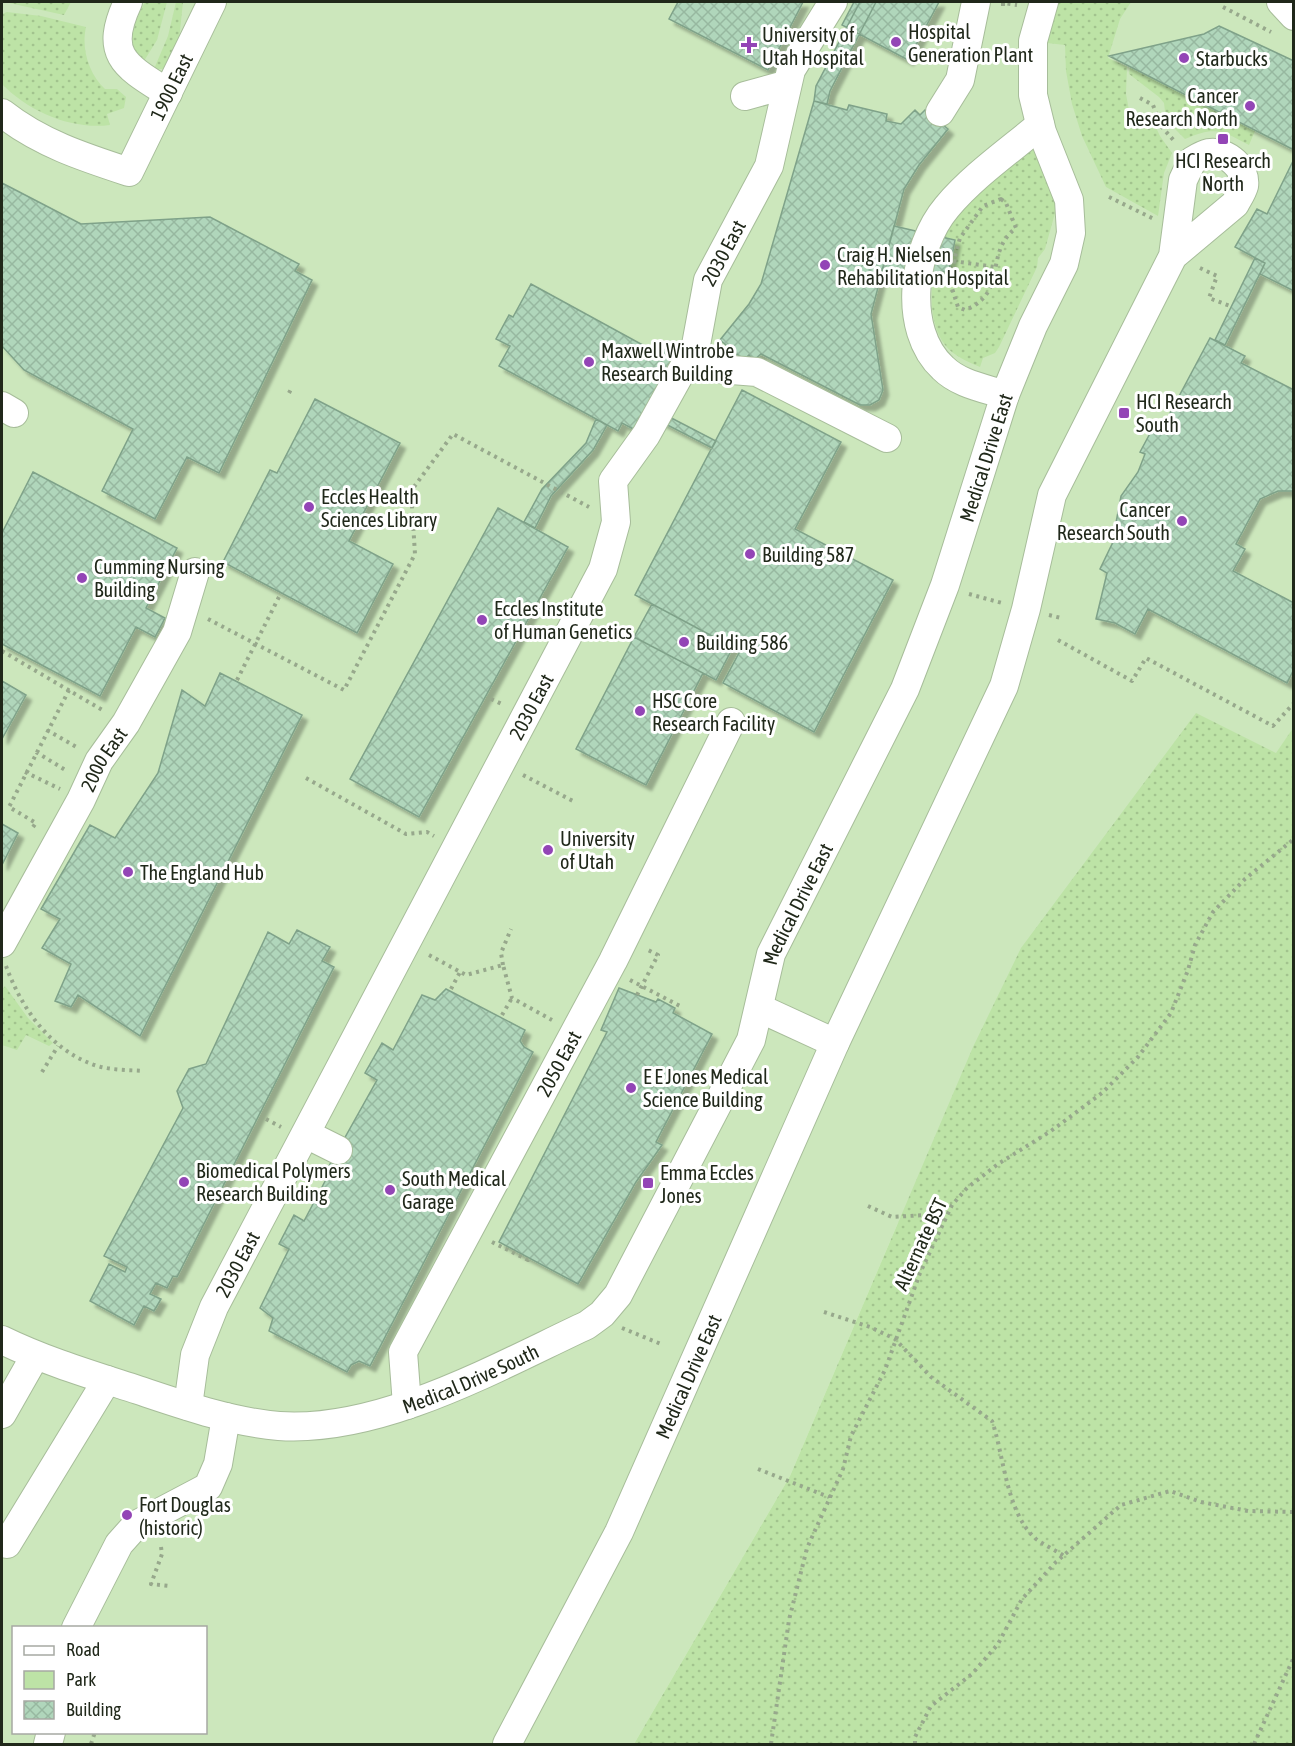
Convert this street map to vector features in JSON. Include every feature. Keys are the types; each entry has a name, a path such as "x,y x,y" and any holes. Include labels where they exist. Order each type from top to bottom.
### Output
{"street":[{"path":"128,2 117,35 120,55 131,70 168,93"},
{"name":"1900 East","path":"2,113 22,129 57,148 129,172 212,2"},
{"name":"2030 East","path":"188,1406 195,1355 214,1307 603,569 616,522 614,481 646,435 696,345 708,279 769,166 791,70 833,2"},
{"name":"Medical Drive East","path":"759,1008 771,954 905,689 945,585 1005,395 1033,326 1064,264 1071,233 1069,200 1040,125 1033,94 1031,59 1036,24 1044,2"},
{"path":"1281,2 1283,25"},
{"path":"940,112 960,80 989,7"},
{"path":"746,96 786,85"},
{"path":"1005,395 963,381 952,375 934,359 919,323 917,304 920,269 929,237 946,208 1040,125"},
{"name":"Medical Drive East","path":"507,1744 619,1532 835,1043 1004,686 1026,609 1052,495 1182,260"},
{"path":"687,360 719,369 757,372 887,438"},
{"name":"2000 East","path":"3,953 90,781 126,723 177,632 195,572"},
{"name":"2050 East","path":"407,1405 403,1352 613,961 731,722"},
{"path":"759,1008 835,1043"},
{"name":"Medical Drive South","path":"2,1340 35,1356 188,1406 226,1417 281,1426 333,1423 407,1405 467,1381 587,1325 602,1314 618,1295 751,1040 759,1008"},
{"path":"306,1134 338,1150"},
{"path":"2,1414 35,1356"},
{"path":"8,1545 106,1380"},
{"path":"77,1626 119,1544 136,1525 208,1488 218,1464 226,1417"}],"path":[{"path":"989,7 1003,3 1021,6 1023,2"},
{"path":"1223,7 1283,25"},
{"path":"1140,98 1153,105 1161,126 1180,149"},
{"path":"1109,197 1161,222"},
{"path":"1001,199 1006,203 1016,228 1003,242 995,267 988,296 980,305 965,310 958,308 950,279 960,238 983,206 1001,199"},
{"path":"1182,260 1217,276 1209,298 1230,306"},
{"path":"289,393 292,387"},
{"path":"186,607 344,690 415,554 411,491 453,434 616,522"},
{"path":"237,680 282,593"},
{"path":"974,595 1009,605"},
{"path":"1059,640 1132,681 1146,658 1273,726 1293,703"},
{"path":"2,651 126,723"},
{"path":"32,830 36,823 9,807 69,690"},
{"path":"47,730 90,781"},
{"path":"36,752 90,781"},
{"path":"25,772 90,781"},
{"path":"522,775 573,801"},
{"path":"306,778 406,834 428,832 456,848"},
{"name":"Alternate BST","path":"771,1744 796,1587 807,1548 843,1469 851,1436 885,1370 895,1339 943,1221 967,1188 1080,1110 1102,1093 1138,1057 1171,1013 1186,978 1195,945 1213,912 1245,879 1293,839"},
{"path":"511,929 501,953 512,998 549,1019"},
{"path":"637,995 658,955 644,948 638,958"},
{"path":"423,952 466,975 503,965"},
{"path":"3,953 15,991 58,1046 100,1066 143,1071"},
{"path":"627,979 633,969"},
{"path":"451,990 460,972"},
{"path":"636,983 680,1006"},
{"path":"502,1015 512,998"},
{"path":"42,1072 58,1046"},
{"path":"868,1206 892,1217 925,1215 943,1221"},
{"path":"483,1237 528,1260 529,1258"},
{"path":"824,1312 870,1327 895,1339 931,1377 992,1421 1008,1487 1020,1514 1035,1538 1064,1556"},
{"path":"613,1324 661,1344"},
{"path":"758,1469 829,1497"},
{"path":"915,1744 915,1737 931,1706 972,1674 998,1644 1022,1599 1064,1556 1121,1505 1170,1491 1201,1502 1248,1511 1293,1512"},
{"path":"161,1547 162,1554 151,1584 170,1586"},
{"path":"1254,1744 1293,1657"}],"shaded area":[{"name":"University of Utah","path":"2,2 1293,2 1293,728 1277,753 900,1218 790,1476 634,1744 2,1744"}],"green space":[{"path":"71,2 64,15 9,3"},
{"path":"145,2 167,2 157,40 144,61 134,48 133,32"},
{"path":"176,2 183,2 178,50 165,69 154,69 168,36"},
{"path":"1058,2 1131,2 1120,19 1108,58 1127,67 1126,94 1131,121 1150,115 1160,136 1172,153 1164,173 1158,216 1106,187 1082,136 1072,104 1066,71 1065,45 1047,43"},
{"path":"7,12 41,16 86,27 85,44 88,61 99,83 105,89 117,89 126,97 124,108 107,114 110,125 81,125 52,117 25,103 2,84 2,14"},
{"path":"1130,67 1255,131 1249,145 1224,133 1211,131 1185,139 1166,120 1164,103 1129,74"},
{"path":"1034,149 1057,206 1045,249 1038,258 1037,267 999,347 995,353 983,358 980,367 953,352 945,345 937,331 932,297 937,260 950,227 965,205 1024,150"},
{"path":"1196,713 1276,753 1293,728 1293,1744 634,1744 790,1476 973,1047 1021,948"},
{"path":"5,986 28,1018 53,1043 49,1046 26,1035 17,1050 2,1045 2,990"}],"building":[{"name":"University of Utah Hospital","path":"678,2 803,2 768,70 669,19"},
{"name":"Hospital Generation Plant","path":"854,2 939,2 908,60 842,25"},
{"path":"860,2 876,2 830,91 827,104 814,101 816,86"},
{"name":"Cancer Research North","path":"1219,26 1294,61 1294,150 1109,56 1204,34"},
{"name":"Craig H. Nielsen Rehabilitation Hospital","path":"814,101 847,110 849,105 887,114 886,121 901,124 915,110 920,115 925,110 948,129 919,165 904,189 871,314 883,390 879,400 870,405 860,405 761,354 754,360 749,355 744,360 720,340 749,304 761,284"},
{"path":"1294,159 1294,291 1260,274 1265,263 1235,247 1257,209 1267,214"},
{"path":"2,183 81,224 210,217 299,264 295,271 312,280 219,473 187,457 155,519 102,491 133,429 24,370 2,346"},
{"path":"894,226 955,240 949,271 880,278"},
{"path":"1255,258 1265,263 1225,345 1215,340"},
{"name":"Maxwell Wintrobe Research Building","path":"531,284 650,349 653,343 679,357 639,432 622,423 618,431 499,366 510,346 496,339 509,315 513,317"},
{"name":"Cancer Research South","path":"1210,338 1245,356 1241,363 1294,390 1294,491 1278,491 1260,499 1236,544 1245,549 1233,571 1294,603 1294,669 1287,683 1148,609 1135,634 1115,623 1096,619 1107,573 1100,569 1112,544 1121,496 1138,472 1145,454 1140,452 1154,426 1161,430"},
{"name":"Building 587","path":"742,390 841,442 795,529 893,580 814,732 723,683 740,651 635,595"},
{"name":"Eccles Health Sciences Library","path":"315,399 400,443 349,541 393,564 357,633 223,562 270,470 277,473"},
{"path":"652,408 716,441 712,448 648,415"},
{"path":"596,419 607,425 593,450 551,496 535,528 524,522 542,489 586,443"},
{"name":"Cumming Nursing Building","path":"33,472 177,548 146,608 165,618 155,637 136,627 100,696 2,644 2,533"},
{"name":"Eccles Institute of Human Genetics","path":"498,508 568,547 419,817 350,779"},
{"name":"Building 586","path":"652,604 733,647 716,680 634,637"},
{"name":"HSC Core Research Facility","path":"634,637 703,673 646,785 576,749"},
{"path":"220,673 302,715 140,1036 78,995 71,1007 55,1001 71,964 42,948 60,919 41,909 90,825 115,838 158,773 182,690 205,706"},
{"path":"2,681 26,695 2,739"},
{"path":"2,824 18,833 2,865"},
{"name":"Biomedical Polymers Research Building","path":"297,930 330,947 322,961 334,967 177,1277 173,1276 167,1288 156,1283 150,1294 161,1299 154,1311 144,1306 134,1325 90,1301 109,1264 125,1272 127,1267 104,1256 183,1108 177,1091 189,1069 206,1064 268,932 289,944"},
{"name":"E E Jones Medical Science Building","path":"619,988 656,1002 658,999 675,1008 673,1013 712,1034 656,1142 662,1145 636,1182 578,1284 499,1242 607,1032 601,1030"},
{"name":"South Medical Garage","path":"446,989 525,1030 520,1041 524,1047 533,1052 370,1366 359,1361 351,1365 347,1372 269,1331 273,1318 260,1308 289,1249 279,1244 294,1215 304,1221 332,1168 329,1166 377,1080 365,1073 382,1043 393,1050 422,995 435,1000"}],"place":[{"name":"Hospital Generation Plant","path":"896,42"},
{"name":"University of Utah Hospital","path":"749,45"},
{"name":"Starbucks","path":"1184,58"},
{"name":"Cancer Research North","path":"1250,106"},
{"name":"HCI Research North","path":"1223,139"},
{"name":"Craig H. Nielsen Rehabilitation Hospital","path":"825,265"},
{"name":"Maxwell Wintrobe Research Building","path":"589,362"},
{"name":"HCI Research South","path":"1124,413"},
{"name":"Eccles Health Sciences Library","path":"309,507"},
{"name":"Cancer Research South","path":"1182,521"},
{"name":"Building 587","path":"750,554"},
{"name":"Cumming Nursing Building","path":"82,578"},
{"name":"Eccles Institute of Human Genetics","path":"482,620"},
{"name":"Building 586","path":"684,642"},
{"name":"HSC Core Research Facility","path":"640,711"},
{"name":"University of Utah","path":"548,850"},
{"name":"The England Hub","path":"128,872"},
{"name":"E E Jones Medical Science Building","path":"631,1088"},
{"name":"Biomedical Polymers Research Building","path":"184,1182"},
{"name":"Emma Eccles Jones","path":"648,1183"},
{"name":"South Medical Garage","path":"390,1190"},
{"name":"Fort Douglas (historic)","path":"127,1515"}]}
